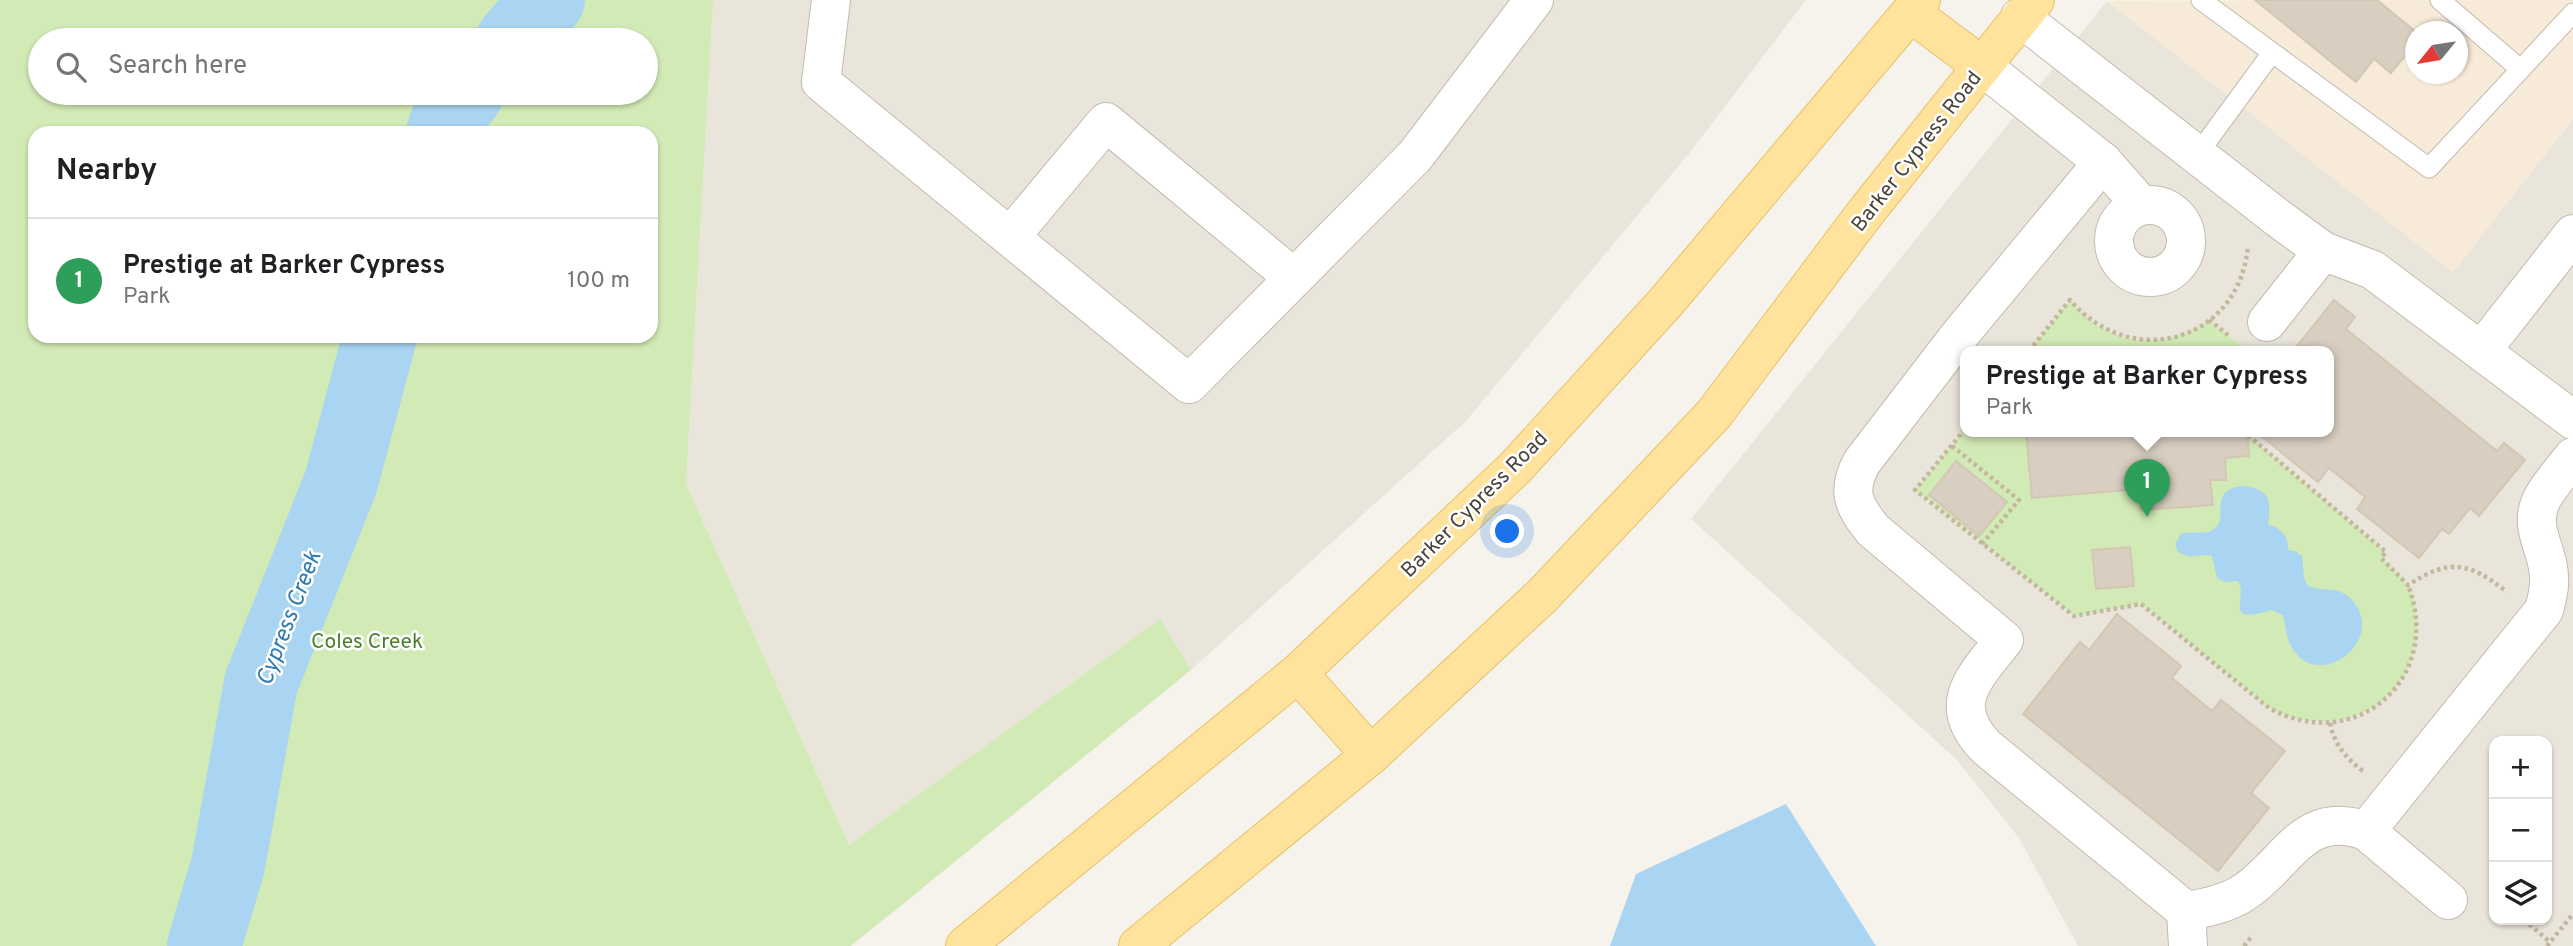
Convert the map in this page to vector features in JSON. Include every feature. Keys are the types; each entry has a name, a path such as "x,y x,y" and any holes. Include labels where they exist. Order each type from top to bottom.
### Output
{"main road":[{"path":"1909,4 1982,66"},
{"name":"Barker Cypress Road","path":"965,946 1298,673 1515,468 1666,302 1909,4"},
{"name":"Barker Cypress Road","path":"1138,946 1371,755 1542,596 1714,414 1866,212 1982,66 2020,6"},
{"path":"1298,673 1371,755"}],"street":[{"path":"831,0 821,82 1189,384 1415,156 1534,0"},
{"path":"2020,6 2197,155 2323,251 2373,270 2573,419"},
{"path":"1982,66 2103,162 2152,206 2197,155"},
{"path":"1010,237 1106,122 1294,278"},
{"path":"2103,162 1958,337 1862,462 1853,478 1852,496 1859,513 1873,530 2004,640 1969,687 1964,704 1974,734 2187,928 2223,903 2244,893 2295,845 2329,826 2347,824 2367,831 2448,900"},
{"path":"2482,350 2573,234"},
{"path":"2267,321 2323,251"},
{"path":"2367,831 2544,610 2546,601 2561,580 2537,534 2537,515 2542,498 2573,457"}],"lane":[{"path":"2201,0 2429,169 2573,13"},
{"path":"2440,0 2521,69"},
{"path":"2197,155 2271,54"}],"path":[{"path":"2033,346 2070,300 2082,314 2108,332 2143,340 2159,341 2178,337 2213,317 2240,281 2246,262 2247,226 2241,189"},
{"path":"1960,436 1915,490 2074,617 2141,604 2269,708 2297,720 2330,723 2357,716 2379,704 2394,690 2408,670 2415,651 2417,627 2408,585 2381,558 2386,552 2251,437"},
{"path":"1952,446 2019,500 1982,544"},
{"path":"2408,585 2440,568 2454,566 2474,569 2537,617"},
{"path":"2330,723 2335,742 2347,758 2395,796"},
{"path":"2529,925 2548,944 2573,914"},
{"path":"2244,946 2261,924"}],"shaded area":[{"path":"713,0 1806,0 1691,151 1466,421 1191,670 1159,620 849,845 686,484"},
{"path":"2573,0 2573,119 2453,272 2107,1"},
{"path":"2107,1 2453,272 2573,119 2573,946 2078,946 2019,838 1956,759 1691,519"}],"green space":[{"name":"Coles Creek","path":"0,0 713,0 686,484 849,845 1160,619 1191,670 851,946 0,946"},
{"path":"2070,300 2101,327 2118,335 2153,340 2172,337 2209,320 2242,346 2033,346"},
{"path":"1960,435 2250,437 2386,552 2382,558 2406,581 2414,602 2417,632 2412,659 2401,681 2385,699 2365,712 2343,719 2318,722 2294,718 2269,708 2142,604 2074,616 1915,490"}],"water":[{"path":"2241,486 2258,489 2266,497 2269,502 2268,524 2283,534 2288,550 2302,556 2304,578 2308,586 2344,594 2360,612 2362,627 2358,642 2348,654 2335,662 2321,665 2307,662 2294,651 2283,615 2271,610 2256,614 2241,612 2241,587 2238,581 2225,582 2217,578 2212,556 2188,556 2178,552 2175,544 2181,534 2214,529 2220,518 2225,493"},
{"path":"1786,804 1876,946 1610,946 1636,874"}],"building":[{"path":"2255,0 2377,0 2405,23 2405,56 2391,73 2374,59 2356,82"},
{"path":"2334,300 2355,317 2346,329 2497,451 2504,443 2525,460 2479,516 2470,508 2449,534 2442,529 2419,558 2357,509 2365,497 2329,468 2318,482 2262,437 2334,437 2334,346 2297,346"},
{"path":"2027,437 2247,437 2249,456 2225,458 2226,480 2210,480 2213,505 2141,510 2139,489 2032,498"},
{"path":"1956,461 2007,502 1979,536 1929,495"},
{"path":"2130,547 2134,586 2096,589 2092,550"},
{"path":"2117,614 2181,666 2172,678 2212,711 2221,700 2285,751 2251,793 2269,808 2218,871 2023,714 2080,642 2089,650"}],"waterway":[{"name":"Cypress Creek","path":"524,28 548,0"},
{"name":"Cypress Creek","path":"445,126 450,113 457,105"},
{"name":"Cypress Creek","path":"204,946 228,865 261,683 341,482 378,343"}],"place":[{"name":"Prestige at Barker Cypress","path":"2147,517"}]}
